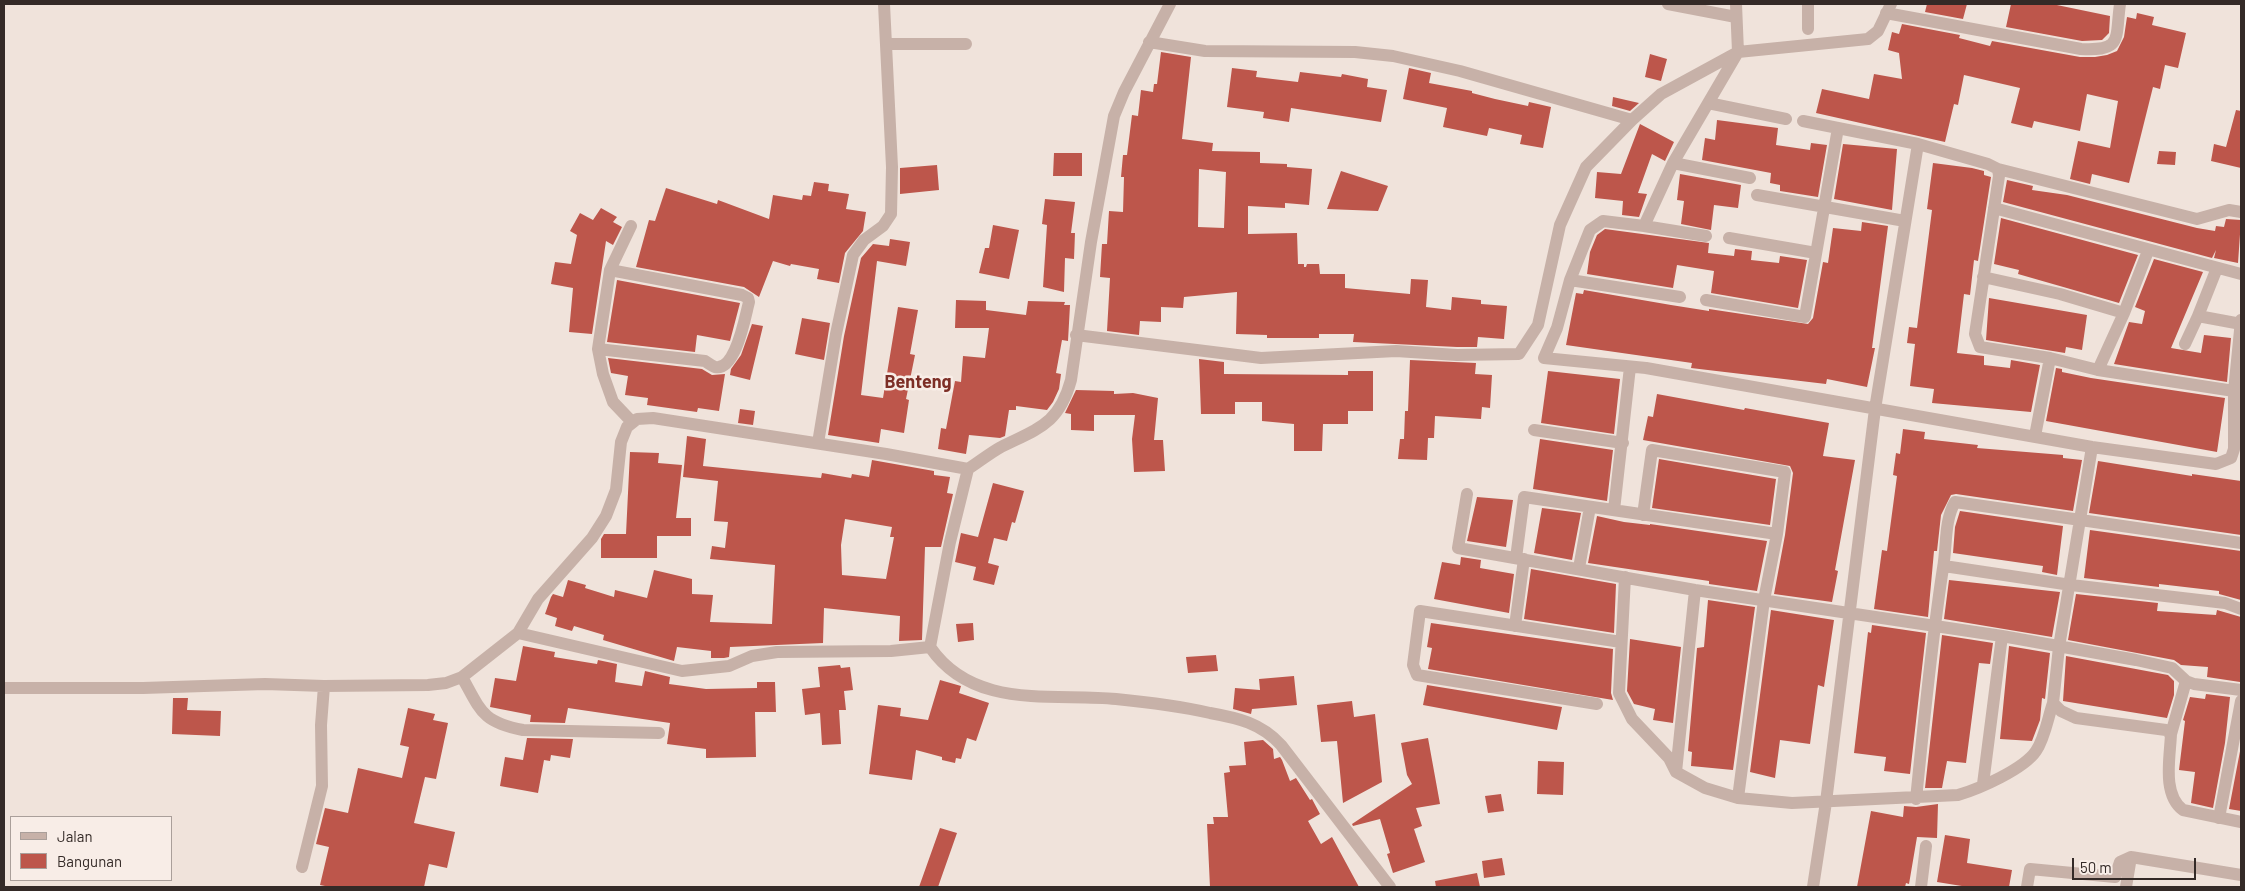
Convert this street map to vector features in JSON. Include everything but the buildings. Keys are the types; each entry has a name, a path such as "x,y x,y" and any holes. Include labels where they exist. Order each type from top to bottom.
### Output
{"street":[{"path":"818,443 836,334 853,255 864,240 883,226 891,214 892,166 884,4"},
{"path":"1170,4 1149,42 1114,116 1076,335 1072,380 1066,400 1055,415 1040,429 999,448 968,469 950,542 930,647 940,662 966,680 1003,693 1115,699 1201,711 1260,726 1281,744 1390,887"},
{"path":"1644,226 1673,163 1738,52 1736,10 1668,4"},
{"path":"1808,4 1808,29"},
{"path":"1076,335 1261,358 1396,351 1457,355 1519,354 1538,325 1560,225 1586,166 1661,94 1738,52 1868,39 1878,31 1889,8 2081,49 2096,50 2109,48 2114,42 2120,4"},
{"path":"1149,42 1205,51 1354,52 1393,56 1460,71 1632,120"},
{"path":"886,44 966,44"},
{"path":"1708,103 1786,119"},
{"path":"1803,121 1918,144 1988,164 1998,169 2197,219 2229,210 2241,212"},
{"path":"1706,300 1805,317 1838,128"},
{"path":"1813,887 1826,802 1874,409 1918,144"},
{"path":"1673,163 1750,178"},
{"path":"1998,169 1999,176 1975,334 1980,347 2050,358 2098,370 2234,391"},
{"path":"1757,195 1905,221"},
{"path":"1994,208 2148,251 2241,274"},
{"path":"1706,236 1610,221 1598,223 1590,230 1570,280 1557,328 1544,358 1630,367 2092,447 2216,464 2224,463 2231,458 2234,449 2234,391 2241,320"},
{"path":"632,226 610,270 598,349 603,374 612,402 632,422"},
{"path":"1729,238 1816,253"},
{"path":"2098,370 2124,313 2148,251"},
{"path":"2185,344 2217,268"},
{"path":"598,349 705,361 715,367 722,366 733,357 749,302 748,298 742,295 610,270"},
{"path":"1982,278 2060,294 2124,313"},
{"path":"1570,280 1680,297"},
{"path":"2198,316 2241,324"},
{"path":"2035,436 2050,358"},
{"path":"1614,510 1630,367"},
{"path":"4,688 143,688 265,684 324,686 428,685 446,683 462,677 518,633 538,599 592,538 606,516 616,490 621,442 627,427 637,420 653,418 818,443 968,469"},
{"path":"1534,430 1623,443"},
{"path":"1624,577 1619,693 1632,719 1668,758 1676,772 1705,788 1738,798 1792,803 1916,799 1958,795 1973,790 2024,764 2036,750 2053,703 2059,647 2071,585 2079,519 2092,447"},
{"path":"1643,515 1652,450 1785,472 1777,534 1764,600 1738,798"},
{"path":"1467,494 1458,548 1695,590 2002,636 2160,664 2172,668 2194,684 2241,690"},
{"path":"1516,626 1524,497 1777,534"},
{"path":"1916,799 1933,627 1944,566 1949,512 1956,502 2241,542"},
{"path":"1579,568 1590,507"},
{"path":"1944,566 2071,585 2225,603 2241,609"},
{"path":"1676,772 1695,590"},
{"path":"1597,704 1417,675 1413,665 1420,610 1621,642"},
{"path":"518,633 682,670 729,666 752,656 777,652 891,651 930,647"},
{"path":"1983,784 2002,636"},
{"path":"462,677 483,714 493,722 506,726 523,730 659,733"},
{"path":"2186,680 2171,734 2170,788 2173,799 2183,810 2241,822"},
{"path":"302,867 322,786 321,725 324,686"},
{"path":"2219,818 2241,700"},
{"path":"2053,703 2061,712 2076,718 2159,728 2171,734"},
{"path":"1920,887 1926,846"},
{"path":"2027,887 2030,869 2115,877 2120,862 2131,857 2241,875"},
{"path":"2126,887 2131,857"}],"district":[{"name":"Benteng","path":"918,382"}]}
